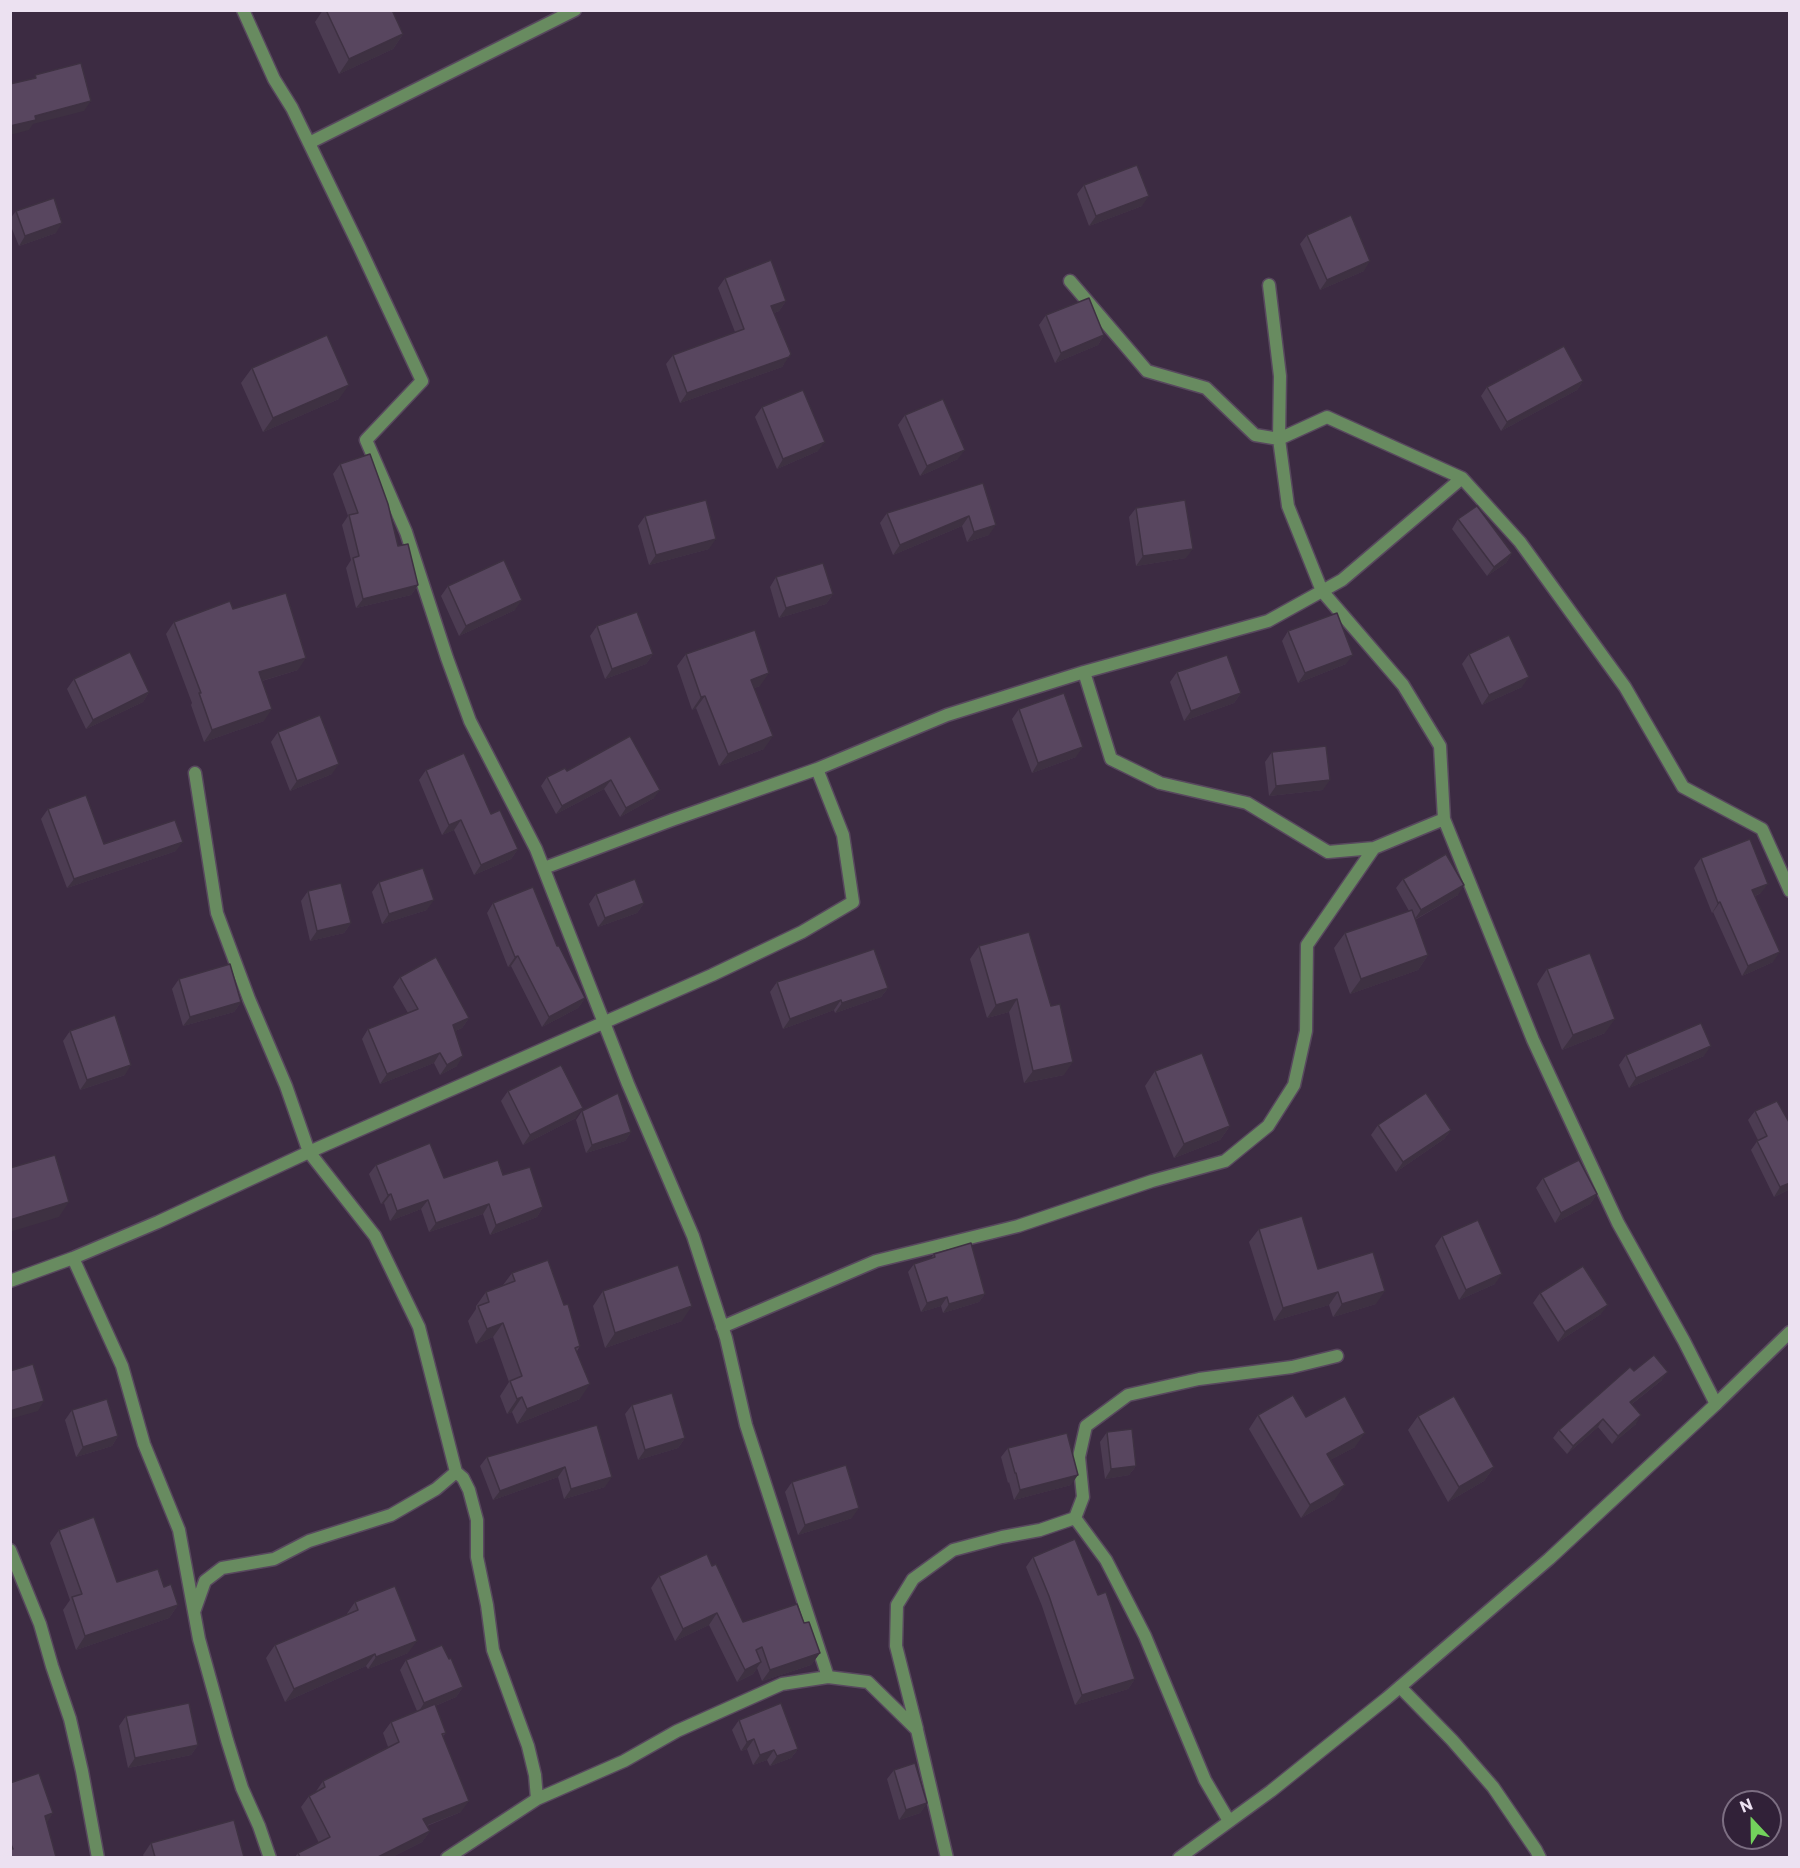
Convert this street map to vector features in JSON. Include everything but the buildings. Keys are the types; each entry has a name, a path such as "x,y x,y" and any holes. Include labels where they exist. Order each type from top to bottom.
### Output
{"street":[{"path":"243,10 274,79 292,108 422,381 366,440 406,532 470,721 536,849 628,1084 693,1236 722,1327 746,1425 828,1677"},
{"path":"309,143 575,10"},
{"path":"1070,281 1147,371 1206,388 1255,435 1279,439 1327,417 1462,478 1521,542 1625,687 1683,787 1762,829 1790,891"},
{"path":"1269,285 1280,376 1279,439 1288,506 1322,591 1402,685 1440,746 1444,819 1533,1040 1618,1223 1684,1341 1716,1404"},
{"path":"544,868 817,769 947,715 1084,672 1268,621 1342,580 1462,478"},
{"path":"1084,672 1112,759 1160,783 1247,803 1328,852 1374,849 1444,819"},
{"path":"10,1281 73,1258 158,1222 309,1152 712,975 792,937 853,902 843,835 817,769"},
{"path":"195,773 217,913 249,999 286,1086 309,1152 375,1236 419,1327 456,1472 463,1478 469,1490 477,1520 477,1557 493,1650 528,1746 535,1775 537,1799"},
{"path":"722,1327 876,1262 1018,1226 1152,1181 1225,1161 1268,1126 1293,1085 1306,1031 1307,945 1374,849"},
{"path":"73,1258 122,1366 144,1444 179,1530 199,1639 233,1763 270,1857"},
{"path":"1179,1857 1271,1791 1400,1686 1549,1558 1716,1404 1790,1332"},
{"path":"1075,1518 1083,1497 1079,1456 1086,1426 1128,1395 1199,1379 1292,1367 1337,1356"},
{"path":"194,1612 205,1581 222,1568 274,1559 309,1541 391,1515 436,1489 456,1472"},
{"path":"947,1857 896,1646 897,1605 913,1579 953,1550 1040,1530 1075,1518"},
{"path":"1075,1518 1106,1560 1140,1626 1205,1780 1229,1821"},
{"path":"10,1550 40,1624 70,1719 98,1857"},
{"path":"447,1857 537,1799 624,1761 677,1731 782,1684 828,1677 868,1682 917,1730"},
{"path":"1400,1686 1493,1787 1540,1857"}]}
